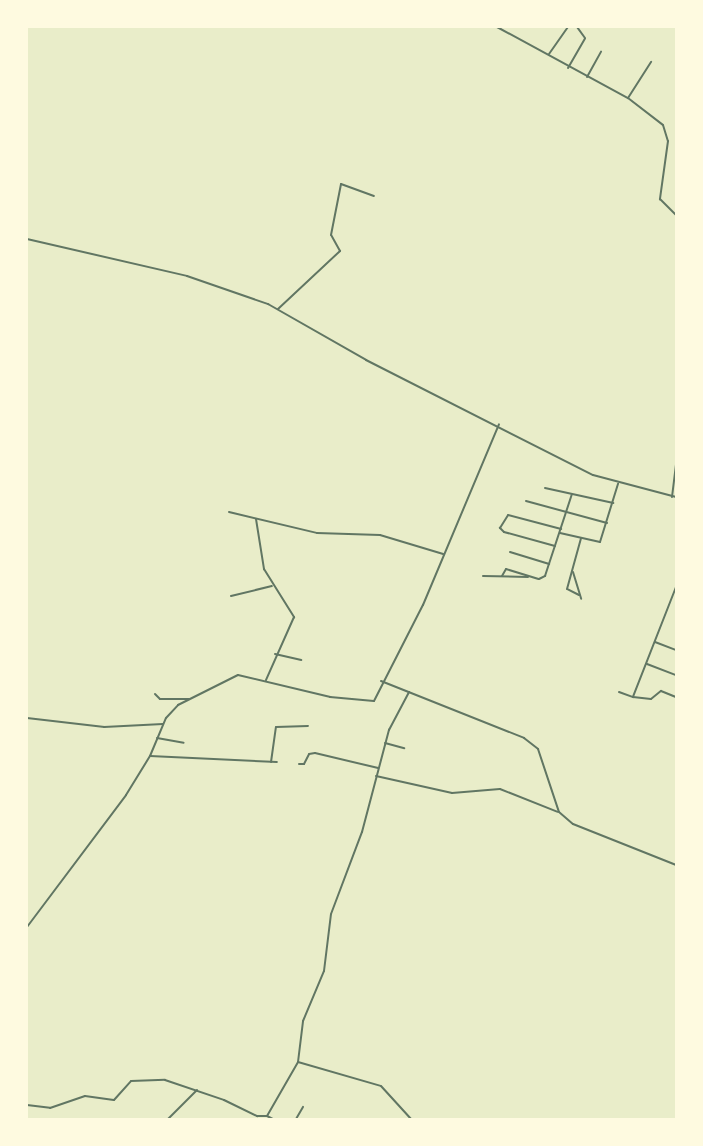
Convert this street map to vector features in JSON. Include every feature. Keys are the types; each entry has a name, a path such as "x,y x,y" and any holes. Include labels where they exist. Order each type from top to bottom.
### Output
{"street":[{"path":"497,27 568,68 628,98 668,133 660,199 676,214"},
{"path":"549,55 568,27"},
{"path":"568,68 585,38 577,27"},
{"path":"587,77 600,52"},
{"path":"628,98 651,62"},
{"path":"278,309 340,251 331,230 341,184 374,196"},
{"path":"27,239 187,276 278,309 366,360 499,424 593,475 618,484 674,497 676,463"},
{"path":"27,927 126,795 150,756 163,724 178,705 233,676 266,680 367,703 376,698 381,681 423,605 499,424"},
{"path":"555,546 504,532 500,528 508,515 600,542 618,484"},
{"path":"545,488 613,503"},
{"path":"483,576 543,578 572,494"},
{"path":"526,501 607,523"},
{"path":"229,512 317,533 380,535 443,554"},
{"path":"256,519 262,561 272,586 294,617 275,654 266,680"},
{"path":"572,569 580,597 567,589 572,569 580,538"},
{"path":"510,552 549,564"},
{"path":"502,576 506,569 532,577"},
{"path":"231,596 272,586"},
{"path":"633,697 676,589"},
{"path":"655,642 676,650"},
{"path":"275,654 302,660"},
{"path":"646,664 676,675"},
{"path":"381,681 533,744 559,812"},
{"path":"620,692 633,697 651,699 661,691 676,697"},
{"path":"267,1116 298,1062 303,1021 324,971 328,925 362,832 378,768 395,715 409,692"},
{"path":"155,694 160,699 189,699"},
{"path":"27,718 104,727 163,724"},
{"path":"271,762 276,727 308,726"},
{"path":"157,738 184,743"},
{"path":"386,743 404,748"},
{"path":"299,764 305,764 309,753 315,753 378,768"},
{"path":"150,756 277,762"},
{"path":"376,776 452,793 500,789 559,812 583,829 676,865"},
{"path":"298,1062 381,1086 411,1119"},
{"path":"27,1105 50,1108 85,1096 114,1100 134,1080 165,1080 196,1090 257,1116 267,1116 273,1119"},
{"path":"168,1119 196,1090"},
{"path":"296,1119 303,1107"}]}
